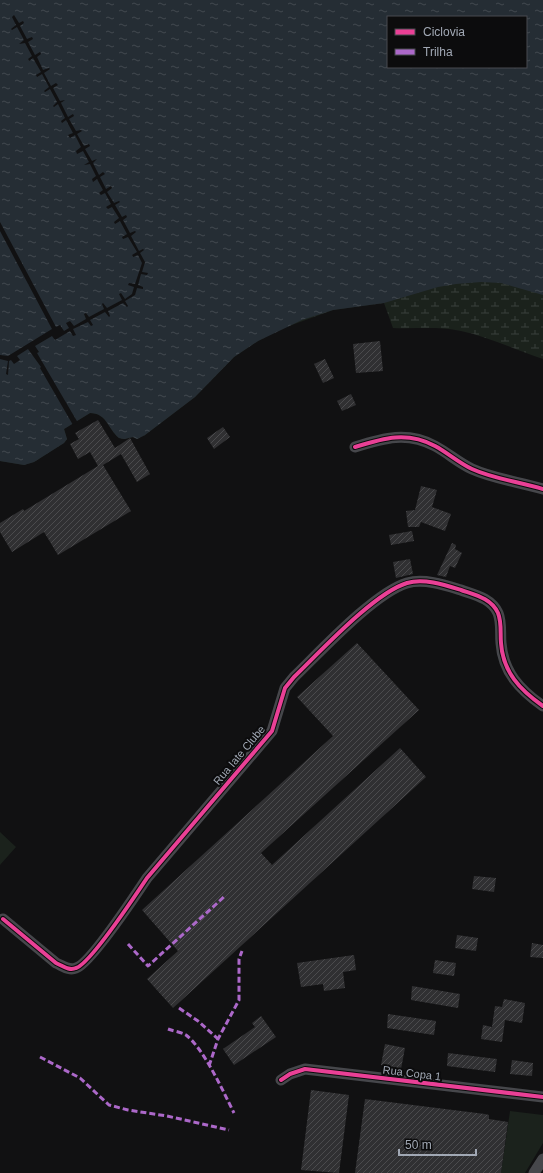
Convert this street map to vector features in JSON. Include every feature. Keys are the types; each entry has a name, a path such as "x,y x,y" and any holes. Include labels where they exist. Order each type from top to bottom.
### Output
{"street":[{"path":"355,447 390,437 404,437 419,440 435,446 470,468 485,474 543,489"},
{"name":"Rua Iate Clube","path":"4,919 56,962 66,968 75,969 86,962 130,904 147,878 272,732 285,688 294,677 363,612 383,596 407,583 429,582 458,589 488,601 499,615 501,625 501,644 508,669 520,689 543,706"},
{"name":"Rua Copa 1","path":"281,1080 290,1074 305,1069 543,1098"},
{"path":"534,1173 543,1159"}],"green space":[{"path":"543,264 543,359 492,340 453,329 393,328 384,303 333,310 278,330 258,341 234,357 195,397 145,435 137,439 133,437 124,439 119,438 104,419 96,414 90,413 64,429 67,439 64,443 34,462 24,465 0,461 0,447 231,327"},
{"path":"0,832 16,847 0,865"},
{"path":"510,1111 543,1115 543,1143 525,1173 501,1173"}],"water":[{"path":"0,0 543,0 543,295 501,283 481,282 456,284 438,287 384,303 333,310 302,320 258,341 234,357 195,397 145,435 137,439 133,437 124,439 119,438 104,419 96,414 90,413 64,429 67,439 64,443 34,462 24,465 0,461"}],"pier":[{"path":"14,15 19,23 23,21 24,23 20,26 27,39 32,37 33,39 28,42 35,55 40,52 41,54 37,57 43,70 50,69 44,73 51,86 56,83 58,85 53,88 60,101 65,100 61,103 68,117 73,114 74,116 69,119 76,131 82,131 77,134 84,146 89,144 90,146 85,149 92,161 97,159 93,163 99,175 103,172 105,174 100,177 106,189 111,186 112,188 107,192 114,203 120,202 115,205 122,217 126,215 127,217 123,220 130,233 136,232 131,236 139,251 144,250 140,253 145,262 142,272 148,273 147,275 141,274 138,285 143,287 143,289 137,288 135,295 125,301 128,306 127,307 123,303 108,311 109,317 105,312 90,320 93,325 91,326 88,322 73,329 76,335 73,336 70,331 55,340 52,336 35,346 39,352 37,353 78,423 73,425 40,368 41,367 28,349 17,356 20,360 14,364 11,360 9,361 8,375 6,374 8,361 0,359 0,355 8,356 52,329 0,231 0,222 56,327 60,325 64,331 69,328 66,323 70,321 74,326 86,319 84,314 86,313 89,317 104,309 103,303 107,308 122,300 119,294 121,293 125,299 132,294 134,287 128,285 129,283 135,284 142,263 138,255 133,257 132,255 137,252 128,237 123,239 122,237 127,234 120,221 115,224 114,222 119,218 112,207 108,209 106,207 111,204 105,193 101,195 99,193 103,190 97,179 93,182 92,179 96,176 90,164 84,165 89,162 83,151 77,154 76,151 81,147 75,135 70,138 68,135 73,133 66,120 62,123 61,121 65,118 58,104 54,107 53,106 57,102 50,89 45,92 44,91 49,87 42,74 37,77 36,75 41,72 33,58 29,61 28,59 32,56 25,43 19,44 24,40 17,27 12,30 11,29 16,25 12,17"}],"building":[{"path":"380,341 383,371 356,373 353,344"},
{"path":"325,359 334,378 323,383 314,364"},
{"path":"351,394 356,405 342,411 337,401"},
{"path":"98,420 115,448 130,438 150,474 137,482 121,454 103,465 131,511 58,555 44,532 12,552 0,532 0,523 23,509 24,511 98,466 90,452 78,459 70,444 79,439 75,433"},
{"path":"223,427 230,437 214,449 207,438"},
{"path":"421,486 437,490 432,507 451,514 445,531 421,522 419,527 408,527 406,511 415,510"},
{"path":"412,531 414,541 391,545 389,535"},
{"path":"452,543 456,545 455,549 462,553 455,568 450,566 446,577 437,575"},
{"path":"410,559 413,574 396,578 393,562"},
{"path":"357,643 419,710 261,853 272,865 400,748 426,777 173,1008 147,979 178,951 142,910 333,736 297,697"},
{"path":"474,876 496,878 494,892 472,889"},
{"path":"457,935 478,938 476,951 455,948"},
{"path":"532,943 543,945 543,958 530,957"},
{"path":"354,955 356,970 343,972 345,988 324,991 323,984 301,987 297,963"},
{"path":"435,960 456,963 454,976 433,973"},
{"path":"412,986 460,994 458,1008 411,1000"},
{"path":"504,999 525,1003 522,1023 505,1020 502,1042 481,1039 483,1025 492,1027 495,1006 502,1007"},
{"path":"388,1014 436,1021 434,1035 387,1028"},
{"path":"261,1016 276,1037 234,1065 223,1049 255,1027 252,1023"},
{"path":"385,1044 405,1048 401,1069 381,1065"},
{"path":"448,1053 497,1059 495,1072 447,1066"},
{"path":"512,1060 533,1063 532,1076 510,1074"},
{"path":"311,1090 349,1095 339,1173 301,1170"},
{"path":"365,1099 485,1114 489,1115 489,1119 508,1122 501,1173 355,1173"}],"marked path":[{"path":"128,944 148,966 225,896"},
{"path":"209,1066 218,1039 239,1000 239,959 242,951"},
{"path":"179,1008 198,1021 218,1039"},
{"path":"168,1029 182,1033 193,1041 213,1071 234,1113"},
{"path":"40,1057 80,1078 109,1105 229,1130"}],"cycle path":[{"path":"355,447 376,441 405,437 425,441 467,467 498,478 543,489"},
{"path":"3,919 56,963 71,969 83,964 102,942 147,878 272,731 285,688 294,677 348,624 379,598 407,583 420,581 441,584 487,600 498,613 502,653 509,671 520,687 543,706"},
{"path":"281,1080 290,1074 305,1069 543,1097"}]}
